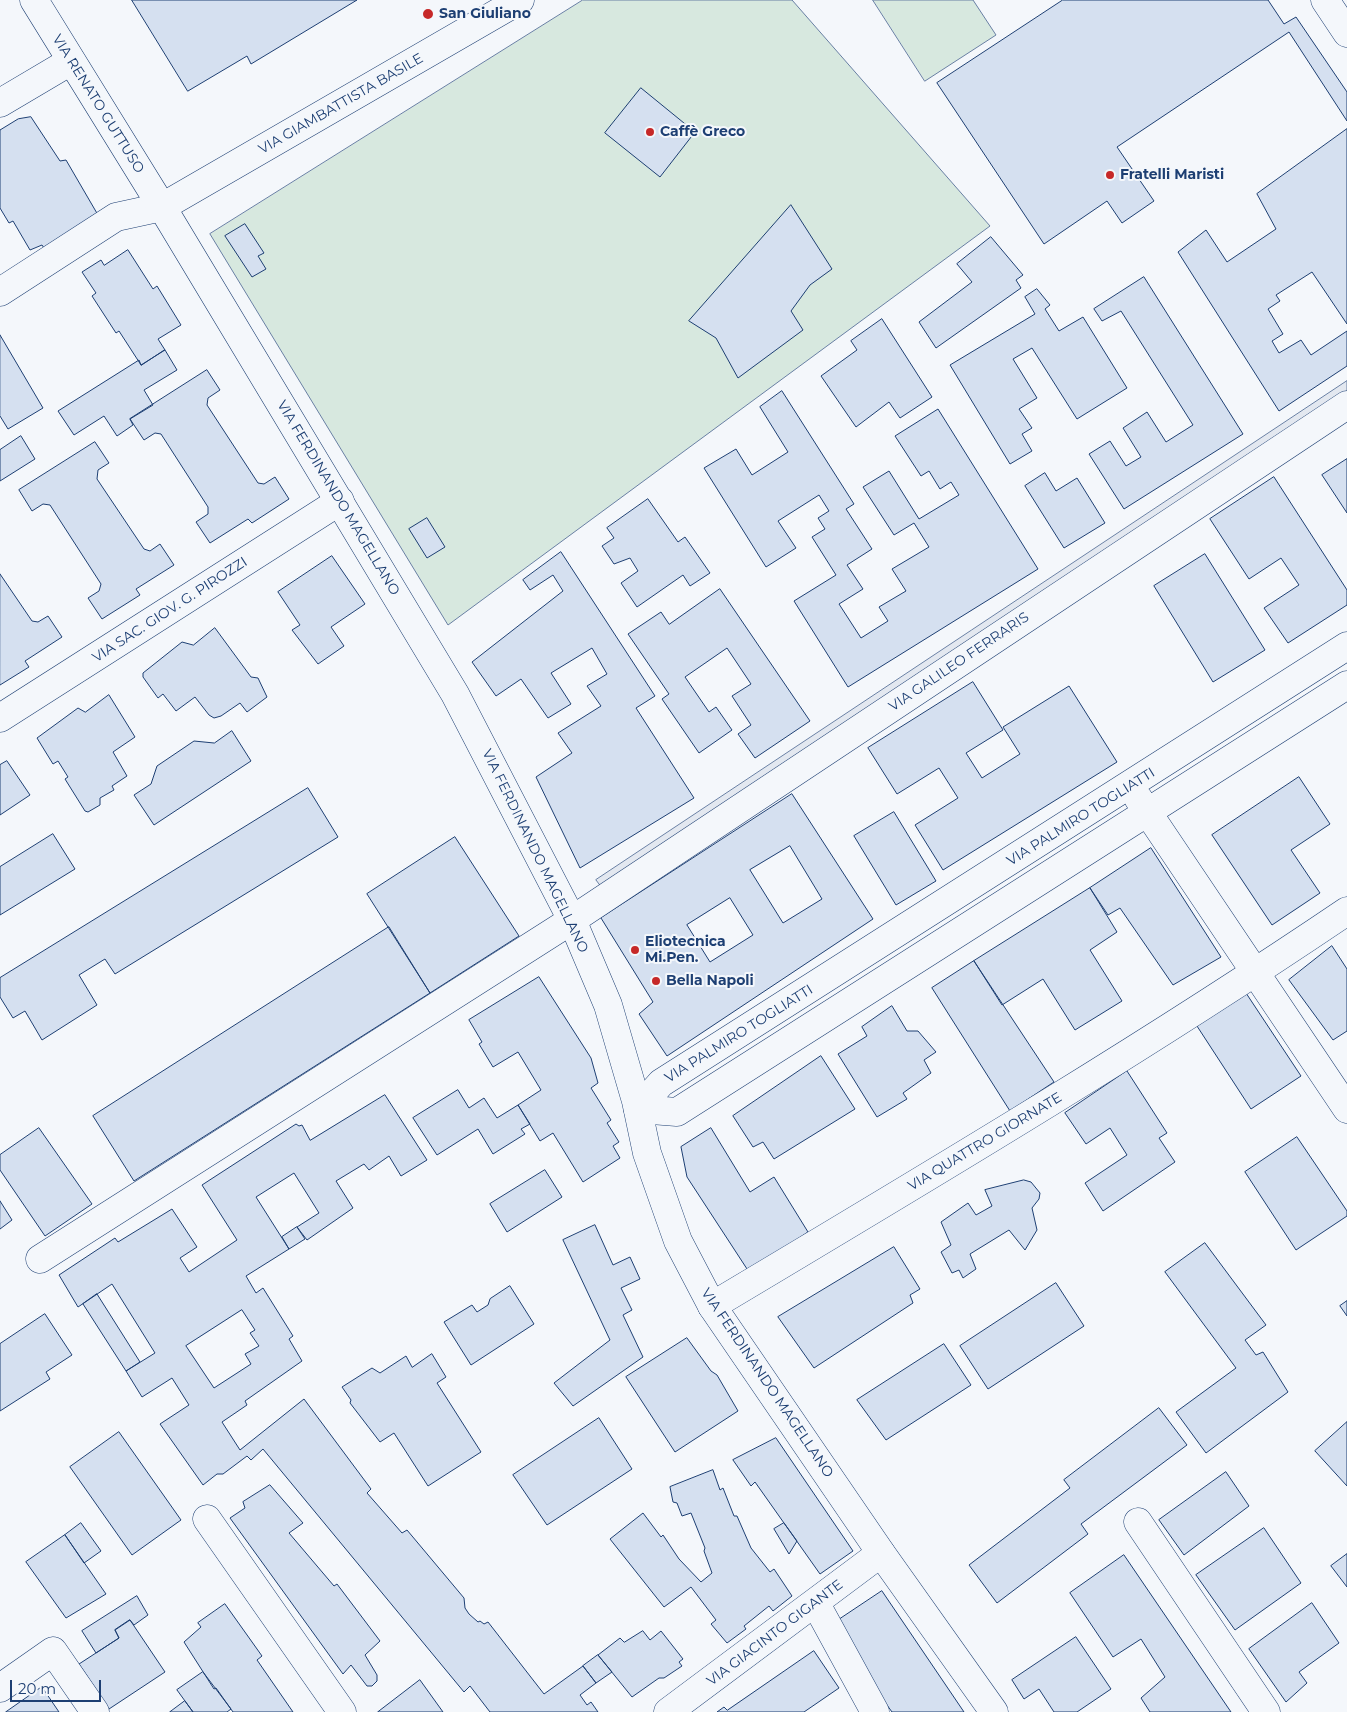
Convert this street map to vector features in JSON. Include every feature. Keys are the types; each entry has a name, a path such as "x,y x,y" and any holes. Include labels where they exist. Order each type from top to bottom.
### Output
{"street":[{"name":"VIA RENATO GUTTUSO","path":"34,0 162,207"},
{"name":"VIA GIAMBATTISTA BASILE","path":"0,292 116,217 162,207 520,0"},
{"path":"1325,0 1347,33"},
{"path":"0,104 71,61"},
{"name":"VIA FERDINANDO MAGELLANO","path":"162,207 455,694 572,920 608,1005 638,1109 647,1153 678,1242 712,1306 881,1553 994,1712"},
{"name":"VIA GALILEO FERRARIS","path":"40,1259 572,920 1347,404"},
{"name":"VIA SAC. GIOV. G. PIROZZI","path":"0,718 340,502"},
{"name":"VIA PALMIRO TOGLIATTI","path":"638,1109 661,1083 1347,646"},
{"path":"638,1109 677,1112 1347,685"},
{"path":"1130,786 1347,1109"},
{"name":"VIA QUATTRO GIORNATE","path":"712,1306 996,1137 1255,973 1347,911"},
{"path":"207,1519 342,1712"},
{"path":"1138,1522 1266,1712"},
{"name":"VIA GIACINTO GIGANTE","path":"668,1712 816,1604 881,1553"},
{"path":"816,1604 875,1712"},
{"path":"0,1688 53,1652 95,1712"}],"shaded area":[{"path":"583,0 792,0 990,226 448,625 210,234"},
{"path":"873,0 973,0 996,35 925,81"},
{"path":"1347,381 1347,394 602,888 596,880"}],"building":[{"path":"132,0 357,0 251,64 247,56 188,91"},
{"path":"1063,0 1268,0 1284,24 1296,17 1347,92 1347,121 1289,32 1117,147 1154,201 1122,223 1107,201 1044,244 937,83"},
{"name":"Caffè Greco","path":"641,88 695,132 660,177 605,133"},
{"path":"31,117 60,161 66,160 98,215 44,248 42,245 30,250 13,221 9,223 0,208 0,130 18,119"},
{"path":"1347,129 1347,324 1312,272 1276,295 1280,301 1268,309 1283,334 1272,341 1279,353 1301,340 1311,355 1347,331 1347,366 1279,411 1178,252 1206,230 1227,262 1276,229 1257,194"},
{"path":"791,205 832,269 810,285 791,311 803,330 738,378 716,338 689,321"},
{"path":"245,224 264,253 258,256 266,269 252,277 225,236"},
{"path":"991,237 1023,275 1016,280 1021,288 936,348 919,322 972,282 957,264"},
{"path":"128,250 153,289 157,286 181,325 158,339 165,350 141,365 119,331 116,333 92,296 96,293 82,272 101,260 104,265"},
{"path":"1144,277 1243,434 1124,509 1089,454 1110,441 1126,466 1141,457 1123,428 1147,412 1166,442 1193,425 1121,311 1102,321 1094,309"},
{"path":"1037,289 1050,305 1045,309 1059,331 1083,317 1127,388 1077,419 1032,348 1013,359 1037,398 1019,409 1032,428 1022,434 1032,451 1010,464 950,365 1035,314 1025,297"},
{"path":"882,319 932,397 900,418 889,402 856,427 821,376 857,350 851,341"},
{"path":"0,335 43,408 8,429 0,416"},
{"path":"165,350 177,370 144,390 153,405 130,419 133,425 117,436 104,416 74,435 58,411 139,360 141,365"},
{"path":"207,370 220,390 208,398 207,405 258,483 264,484 275,477 289,499 252,523 248,519 210,543 196,522 208,514 208,507 161,434 155,433 144,440 130,419"},
{"path":"782,391 854,504 846,509 872,549 847,565 863,589 839,604 861,638 888,621 879,607 906,591 892,569 929,547 914,523 894,535 863,487 889,471 919,519 959,495 951,482 940,489 929,471 921,476 895,436 938,409 1038,569 848,687 794,601 836,575 812,537 825,529 818,518 829,511 819,495 778,521 796,548 766,567 704,468 736,449 752,475 788,452 760,407"},
{"path":"21,436 35,459 0,481 0,450"},
{"path":"95,442 109,463 98,470 97,479 144,549 150,551 160,544 174,565 136,589 140,595 102,619 88,598 99,591 101,584 50,505 43,504 32,511 19,490"},
{"path":"1347,459 1347,513 1322,475"},
{"path":"1045,473 1056,491 1077,478 1105,523 1064,548 1025,486"},
{"path":"1274,477 1347,590 1347,605 1288,643 1264,608 1299,585 1281,558 1249,579 1210,519"},
{"path":"648,499 678,542 685,537 710,573 690,586 683,575 637,607 621,583 638,571 630,558 614,564 602,546 614,538 607,528"},
{"path":"427,518 445,547 427,558 409,529"},
{"path":"561,552 655,696 636,708 694,798 580,868 536,777 572,753 558,733 601,706 587,686 607,674 592,648 551,673 571,704 548,718 521,679 496,696 472,662 563,591 553,575 530,590 523,580"},
{"path":"1205,554 1265,650 1213,682 1154,586"},
{"path":"332,556 365,604 331,627 344,646 318,664 292,630 300,625 278,592"},
{"path":"0,574 32,621 38,622 48,616 62,637 25,661 29,667 0,685"},
{"path":"720,589 810,721 755,758 738,734 751,725 732,696 751,684 727,648 685,677 709,712 716,707 732,730 699,753 662,699 669,694 628,634 661,612 669,624"},
{"path":"215,628 251,677 258,678 267,697 247,712 240,703 221,716 214,718 209,715 195,697 176,711 163,694 158,698 143,677 143,673 182,642 193,645"},
{"path":"973,682 1003,730 966,753 982,778 1020,754 1003,727 1069,686 1117,762 943,870 915,825 958,798 939,768 897,794 868,748"},
{"path":"109,695 135,737 113,752 127,776 112,786 114,790 100,798 100,805 88,812 85,811 65,779 68,777 58,761 53,764 37,738 78,708 85,712"},
{"path":"232,731 251,761 154,825 134,795 151,784 157,766 194,741 214,743"},
{"path":"7,761 30,795 0,815 0,765"},
{"path":"1299,777 1330,824 1291,850 1320,893 1272,925 1212,835"},
{"path":"308,788 338,837 115,974 105,959 79,975 97,1005 42,1040 25,1011 13,1018 0,997 0,978"},
{"path":"792,794 873,919 667,1056 639,1014 653,1002 601,918","holes":["790,846 822,899 783,923 750,870","730,898 753,935 710,962 687,925"]},
{"path":"894,812 936,881 896,905 854,836"},
{"path":"53,834 75,869 0,915 0,867"},
{"path":"455,837 519,936 430,993 367,894"},
{"path":"1151,848 1221,957 1173,985 1120,908 1108,915 1090,888"},
{"path":"1090,888 1117,932 1090,950 1122,1001 1075,1030 1043,979 1002,1005 974,961"},
{"path":"389,927 430,993 134,1181 93,1116"},
{"path":"1332,946 1347,969 1347,1031 1333,1040 1289,980"},
{"path":"974,961 1054,1082 1010,1111 932,988"},
{"path":"539,977 591,1058 598,1083 591,1088 611,1120 607,1123 619,1142 613,1146 620,1158 583,1182 553,1133 540,1141 518,1105 541,1090 518,1052 493,1067 479,1044 482,1042 469,1020"},
{"path":"1244,990 1301,1076 1251,1109 1195,1023"},
{"path":"892,1006 907,1031 918,1031 936,1052 924,1060 931,1073 903,1093 907,1099 877,1117 838,1054 867,1036 862,1027"},
{"path":"821,1056 855,1109 774,1159 763,1142 753,1147 733,1116"},
{"path":"1127,1071 1167,1133 1159,1138 1175,1162 1103,1211 1085,1183 1127,1155 1110,1128 1086,1144 1065,1113"},
{"path":"458,1090 469,1108 484,1098 497,1118 518,1105 530,1124 521,1129 525,1134 493,1154 478,1129 437,1155 413,1118"},
{"path":"385,1095 427,1160 401,1176 389,1156 369,1170 364,1164 336,1181 353,1208 307,1240 297,1227 319,1213 294,1173 256,1197 289,1249 246,1276 256,1293 263,1288 293,1336 289,1339 302,1361 245,1401 247,1405 222,1422 240,1450 304,1399 371,1489 367,1493 402,1533 407,1530 464,1598 465,1608 469,1614 478,1622 480,1621 484,1624 488,1622 544,1694 583,1666 596,1683 580,1695 587,1705 591,1702 598,1712 490,1712 470,1686 464,1692 263,1449 251,1460 247,1456 223,1474 217,1474 203,1485 160,1424 189,1405 172,1378 142,1397 126,1371 155,1353 112,1284 78,1307 59,1275 115,1238 118,1242 172,1209 197,1247 180,1258 189,1272 237,1240 202,1185 296,1124 302,1125 310,1140","holes":["242,1310 255,1330 250,1333 259,1346 245,1354 251,1364 214,1388 186,1346"]},
{"path":"39,1128 92,1204 45,1236 0,1170 0,1155"},
{"path":"711,1128 750,1192 774,1177 808,1232 749,1272 687,1177 681,1147"},
{"path":"1297,1137 1347,1211 1347,1216 1296,1250 1245,1172"},
{"path":"545,1170 562,1197 507,1232 490,1204"},
{"path":"1024,1180 1031,1182 1040,1193 1039,1199 1032,1208 1037,1230 1025,1250 1009,1230 970,1254 976,1269 963,1278 959,1270 952,1273 941,1252 951,1245 941,1222 968,1203 976,1215 992,1206 985,1190"},
{"path":"0,1201 12,1220 0,1229"},
{"path":"595,1225 613,1265 630,1257 640,1279 621,1288 632,1310 623,1315 643,1357 573,1406 554,1383 610,1340 563,1240"},
{"path":"297,1227 305,1239 289,1249 282,1237"},
{"path":"1205,1243 1266,1325 1245,1340 1256,1355 1263,1352 1288,1392 1206,1453 1176,1412 1236,1368 1165,1272"},
{"path":"894,1247 920,1289 910,1295 913,1303 814,1368 778,1317"},
{"path":"1056,1283 1084,1326 988,1389 960,1346"},
{"path":"510,1286 534,1324 471,1365 444,1322 472,1305 477,1312 488,1305 490,1299"},
{"path":"97,1294 140,1362 126,1371 83,1304"},
{"path":"1347,1301 1347,1316 1340,1306"},
{"path":"45,1314 72,1355 46,1372 50,1379 0,1411 0,1344"},
{"path":"687,1338 711,1371 717,1375 738,1411 675,1452 626,1377"},
{"path":"944,1344 971,1385 886,1440 857,1400"},
{"path":"432,1354 446,1377 437,1383 481,1452 428,1486 394,1433 380,1442 350,1403 351,1400 342,1387 372,1368 380,1373 406,1356 412,1367"},
{"path":"1159,1408 1187,1445 1081,1524 1088,1534 997,1603 969,1565 1070,1488 1064,1480"},
{"path":"599,1418 632,1469 547,1525 513,1475"},
{"path":"1347,1422 1347,1486 1315,1451"},
{"path":"119,1432 181,1520 132,1555 70,1467"},
{"path":"776,1438 853,1551 820,1574 755,1482 751,1486 733,1460"},
{"path":"713,1470 720,1490 723,1488 734,1516 737,1516 751,1548 770,1572 774,1569 792,1596 773,1611 769,1606 744,1626 746,1629 727,1643 711,1624 716,1620 691,1587 664,1607 610,1539 643,1513 661,1537 663,1535 679,1559 701,1582 712,1573 704,1551 705,1548 691,1513 682,1516 677,1503 673,1502 670,1487"},
{"path":"1226,1472 1249,1506 1184,1555 1159,1520"},
{"path":"270,1485 303,1523 289,1533 334,1586 337,1584 380,1641 365,1655 377,1675 377,1681 372,1686 367,1686 351,1665 343,1674 230,1518 245,1508 243,1502"},
{"path":"81,1523 101,1551 84,1563 65,1535"},
{"path":"784,1523 797,1541 789,1554 774,1529"},
{"path":"1264,1528 1301,1583 1235,1630 1196,1575"},
{"path":"65,1535 106,1594 66,1618 26,1562"},
{"path":"1347,1554 1347,1587 1331,1566"},
{"path":"1124,1555 1231,1712 1150,1712 1141,1698 1165,1677 1141,1639 1113,1657 1070,1593"},
{"path":"882,1591 964,1712 892,1712 868,1679 834,1623"},
{"path":"137,1596 148,1615 134,1625 130,1620 115,1630 119,1638 96,1653 82,1631"},
{"path":"1312,1603 1339,1643 1299,1672 1307,1683 1286,1702 1249,1649"},
{"path":"225,1604 262,1656 257,1660 293,1712 233,1712 216,1688 214,1689 184,1642 201,1627 198,1623"},
{"path":"130,1620 165,1672 109,1709 79,1664 119,1638 115,1630"},
{"path":"643,1631 650,1640 661,1631 683,1659 679,1662 682,1666 664,1678 659,1678 632,1697 598,1655 620,1638 624,1642"},
{"path":"1076,1637 1111,1689 1077,1712 1054,1712 1039,1689 1024,1699 1012,1680"},
{"path":"814,1651 839,1688 804,1712 717,1712 724,1707 727,1710"},
{"path":"598,1655 612,1672 596,1683 583,1666"},
{"path":"203,1672 231,1709 227,1712 193,1712 177,1690"},
{"path":"420,1680 443,1712 378,1712"},
{"path":"42,1687 59,1712 6,1712"},
{"path":"185,1701 193,1712 170,1712"}],"place":[{"name":"San Giuliano","path":"428,14"},
{"name":"Caffè Greco","path":"650,132"},
{"name":"Fratelli Maristi","path":"1110,175"},
{"name":"Eliotecnica Mi.Pen.","path":"635,950"},
{"name":"Bella Napoli","path":"656,981"}]}
